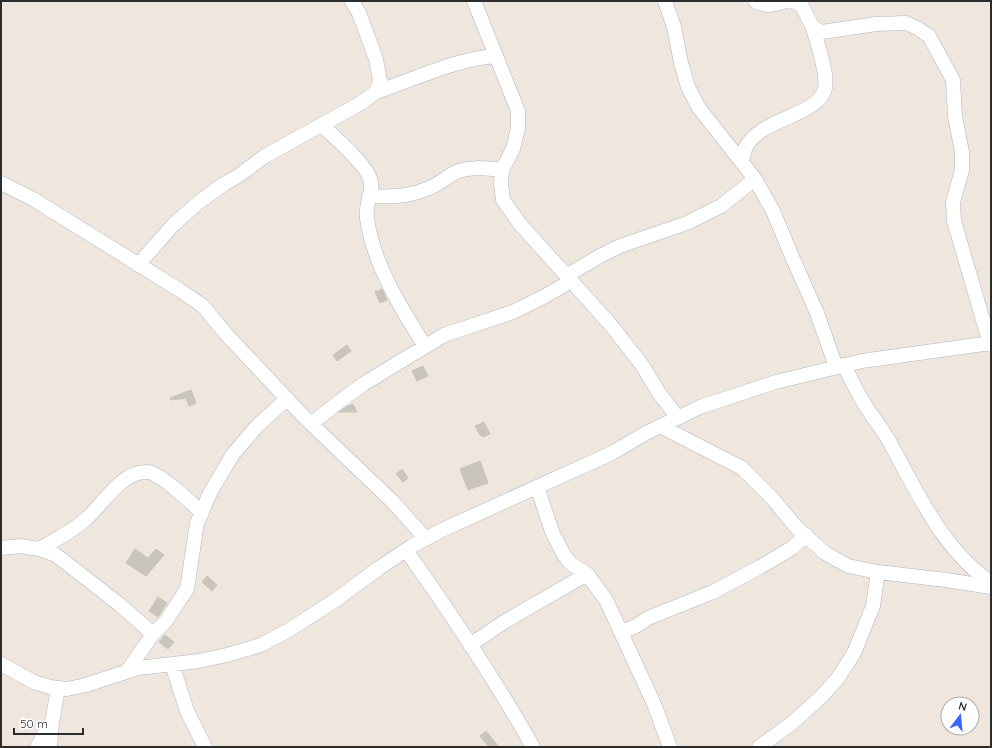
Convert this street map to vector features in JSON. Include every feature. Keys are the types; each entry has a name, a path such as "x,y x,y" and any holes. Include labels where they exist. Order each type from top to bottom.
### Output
{"street":[{"path":"352,1 359,13 376,60 380,81 376,92"},
{"path":"474,1 518,111 518,128 513,149 502,170 501,184 503,200 520,224 610,324 642,365 659,393 678,418"},
{"path":"665,1 674,27 682,63 691,92 699,108 755,178 774,211 793,260 840,366 888,439 936,525 955,552 980,576 991,584"},
{"path":"755,1 760,4 772,6 787,1"},
{"path":"742,161 748,144 752,138 764,128 805,109 817,102 823,94 825,87 825,73 813,28 801,4 792,1"},
{"path":"1,664 34,682 50,687 67,688 86,685 138,668 199,661 261,645 289,630 331,603 406,550 426,539 612,453 646,433 700,408 776,382 862,361 990,344 954,221 953,202 962,170 962,152 955,116 953,80 942,59 929,36 906,23 876,24 822,32 813,28"},
{"path":"138,265 173,225 199,202 265,156 361,103 376,92 463,61 496,56"},
{"path":"322,125 355,157 369,175 372,187 366,217 377,258 403,312 425,346"},
{"path":"369,196 392,197 412,194 425,190 455,173 470,169 490,168 502,170"},
{"path":"312,424 365,383 425,346 444,336 512,312 545,296 600,256 620,246 687,223 721,206 755,178"},
{"path":"1,183 33,199 203,306 226,334 287,399 393,502 426,539"},
{"path":"127,671 154,634 166,621 187,589 196,530 210,493 233,454 257,426 287,399"},
{"path":"660,426 742,468 825,553 848,566 878,572 991,587"},
{"path":"39,549 86,519 111,491 129,477 139,473 150,472 163,480 184,495 202,513"},
{"path":"538,487 553,534 563,553 570,563 587,574 606,600 654,704 670,747"},
{"path":"621,632 636,626 648,618 713,592 786,552 806,535"},
{"path":"1,548 20,546 39,549 56,555 120,604 154,634"},
{"path":"406,550 444,604 512,709 533,747"},
{"path":"759,747 804,713 838,678 854,653 872,606 878,572"},
{"path":"470,645 504,622 587,574"},
{"path":"172,664 187,710 205,747"},
{"path":"50,747 58,688"},
{"path":"37,747 53,719"}],"building":[{"path":"382,289 387,300 380,303 375,292"},
{"path":"347,345 351,351 337,361 333,355"},
{"path":"423,366 428,376 417,381 412,371"},
{"path":"191,390 196,403 189,406 186,398 171,400 170,398"},
{"path":"353,404 357,412 339,412 346,407"},
{"path":"484,422 490,434 483,437 480,435 475,426"},
{"path":"480,461 488,483 468,490 460,469"},
{"path":"402,469 408,478 403,482 396,474"},
{"path":"135,549 148,558 156,549 164,555 146,576 126,563"},
{"path":"207,576 217,585 212,591 202,582"},
{"path":"158,597 167,603 158,617 149,611"},
{"path":"165,635 174,642 168,649 159,642"},
{"path":"486,731 499,747 489,747 480,736"}]}
